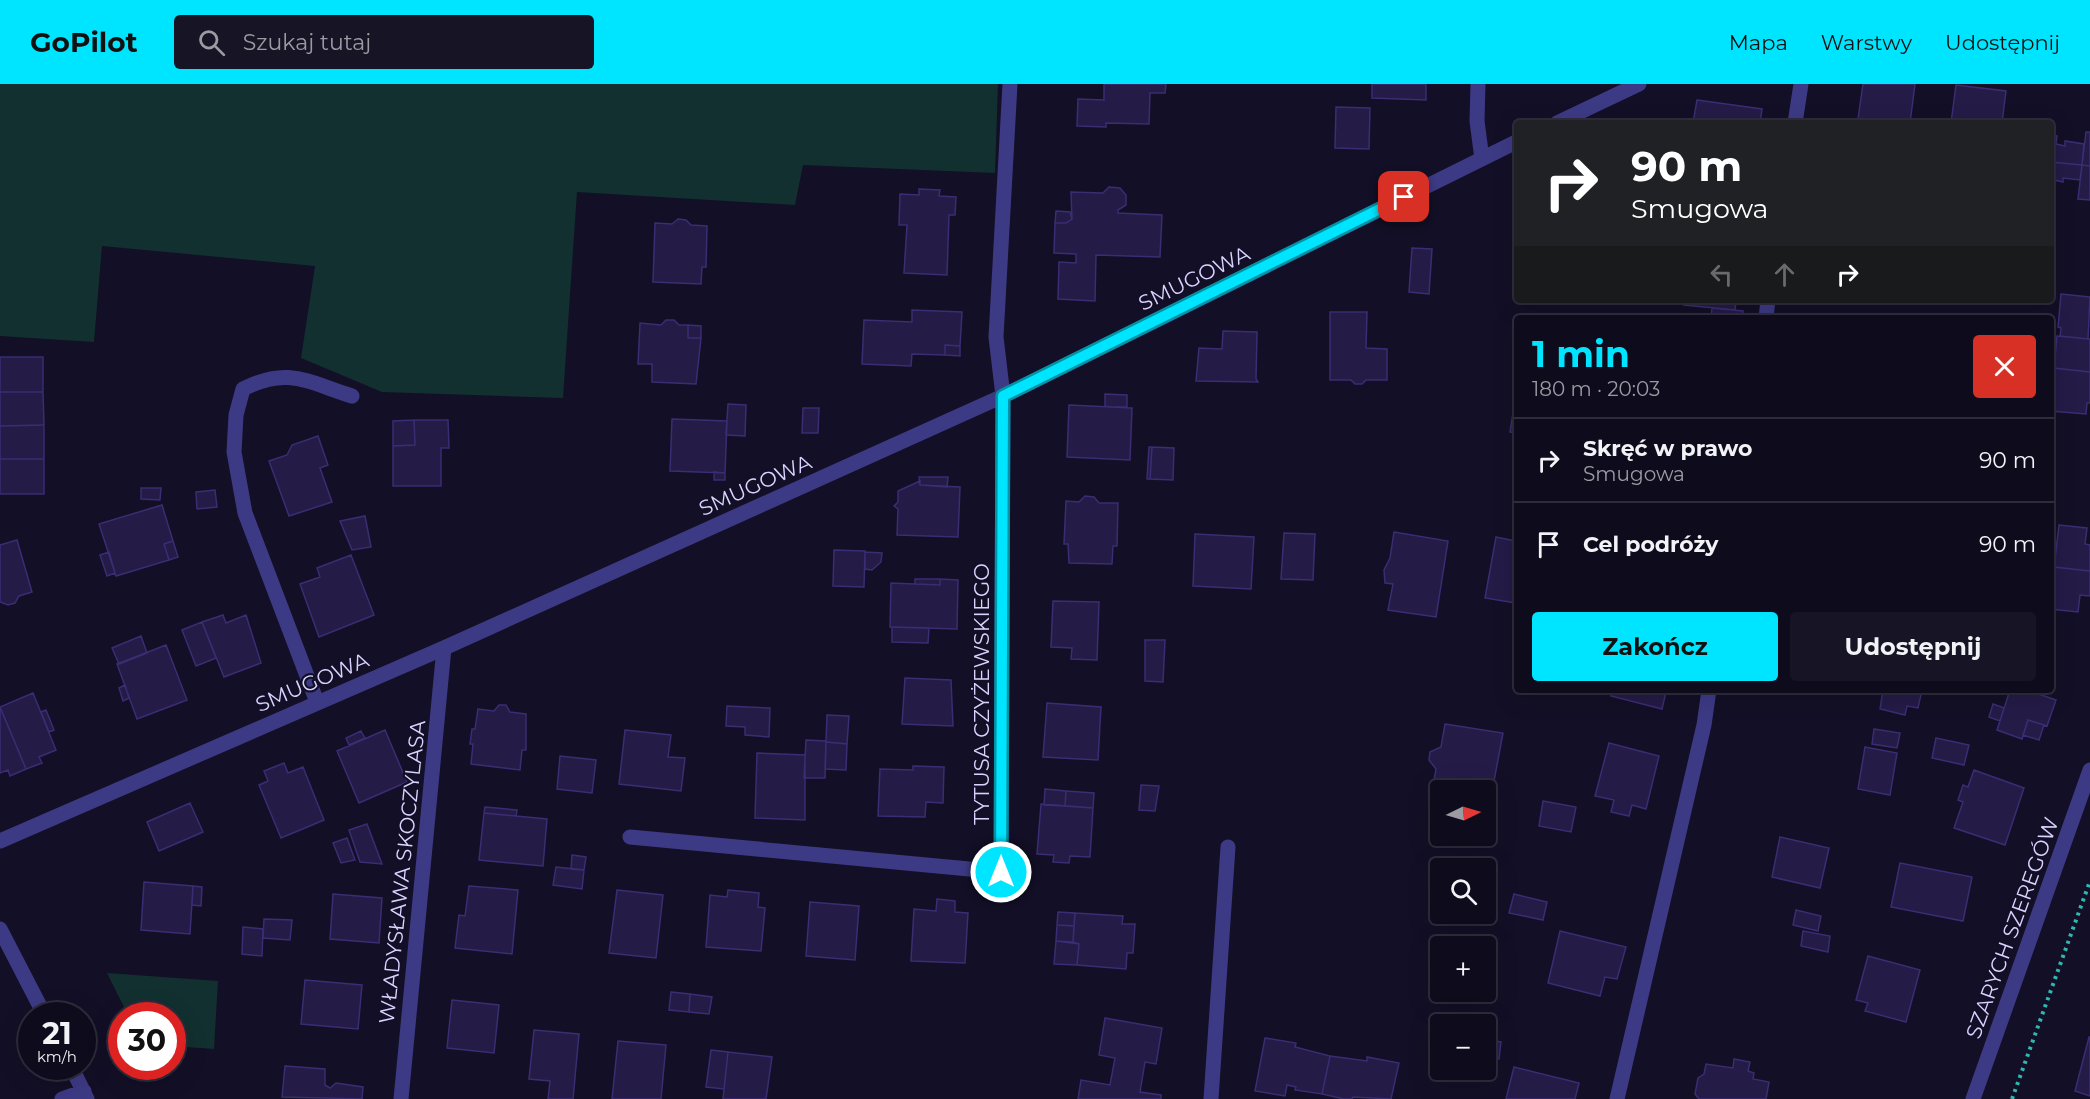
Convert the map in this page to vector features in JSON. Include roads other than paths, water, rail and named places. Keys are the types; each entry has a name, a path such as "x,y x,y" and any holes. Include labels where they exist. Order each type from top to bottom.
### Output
{"street":[{"path":"1003,396 996,337 1010,84"},
{"path":"1479,84 1477,121 1482,159"},
{"path":"1563,120 1638,84"},
{"path":"1795,120 1801,84"},
{"name":"SMUGOWA","path":"0,841 444,648 1003,396 1514,143"},
{"path":"317,702 245,513 234,452 236,415 243,389 265,378 289,376 352,396"},
{"name":"TYTUSA CZYŻEWSKIEGO","path":"630,837 1001,872 1003,396"},
{"name":"WŁADYSŁAWA SKOCZYLASA","path":"401,1099 444,648"},
{"path":"1617,1099 1704,725 1709,693"},
{"name":"SZARYCH SZEREGÓW","path":"1973,1099 2089,777"},
{"path":"1211,1099 1228,847"},
{"path":"0,928 38,1002"},
{"path":"62,1099 85,1095 78,1080"}]}
